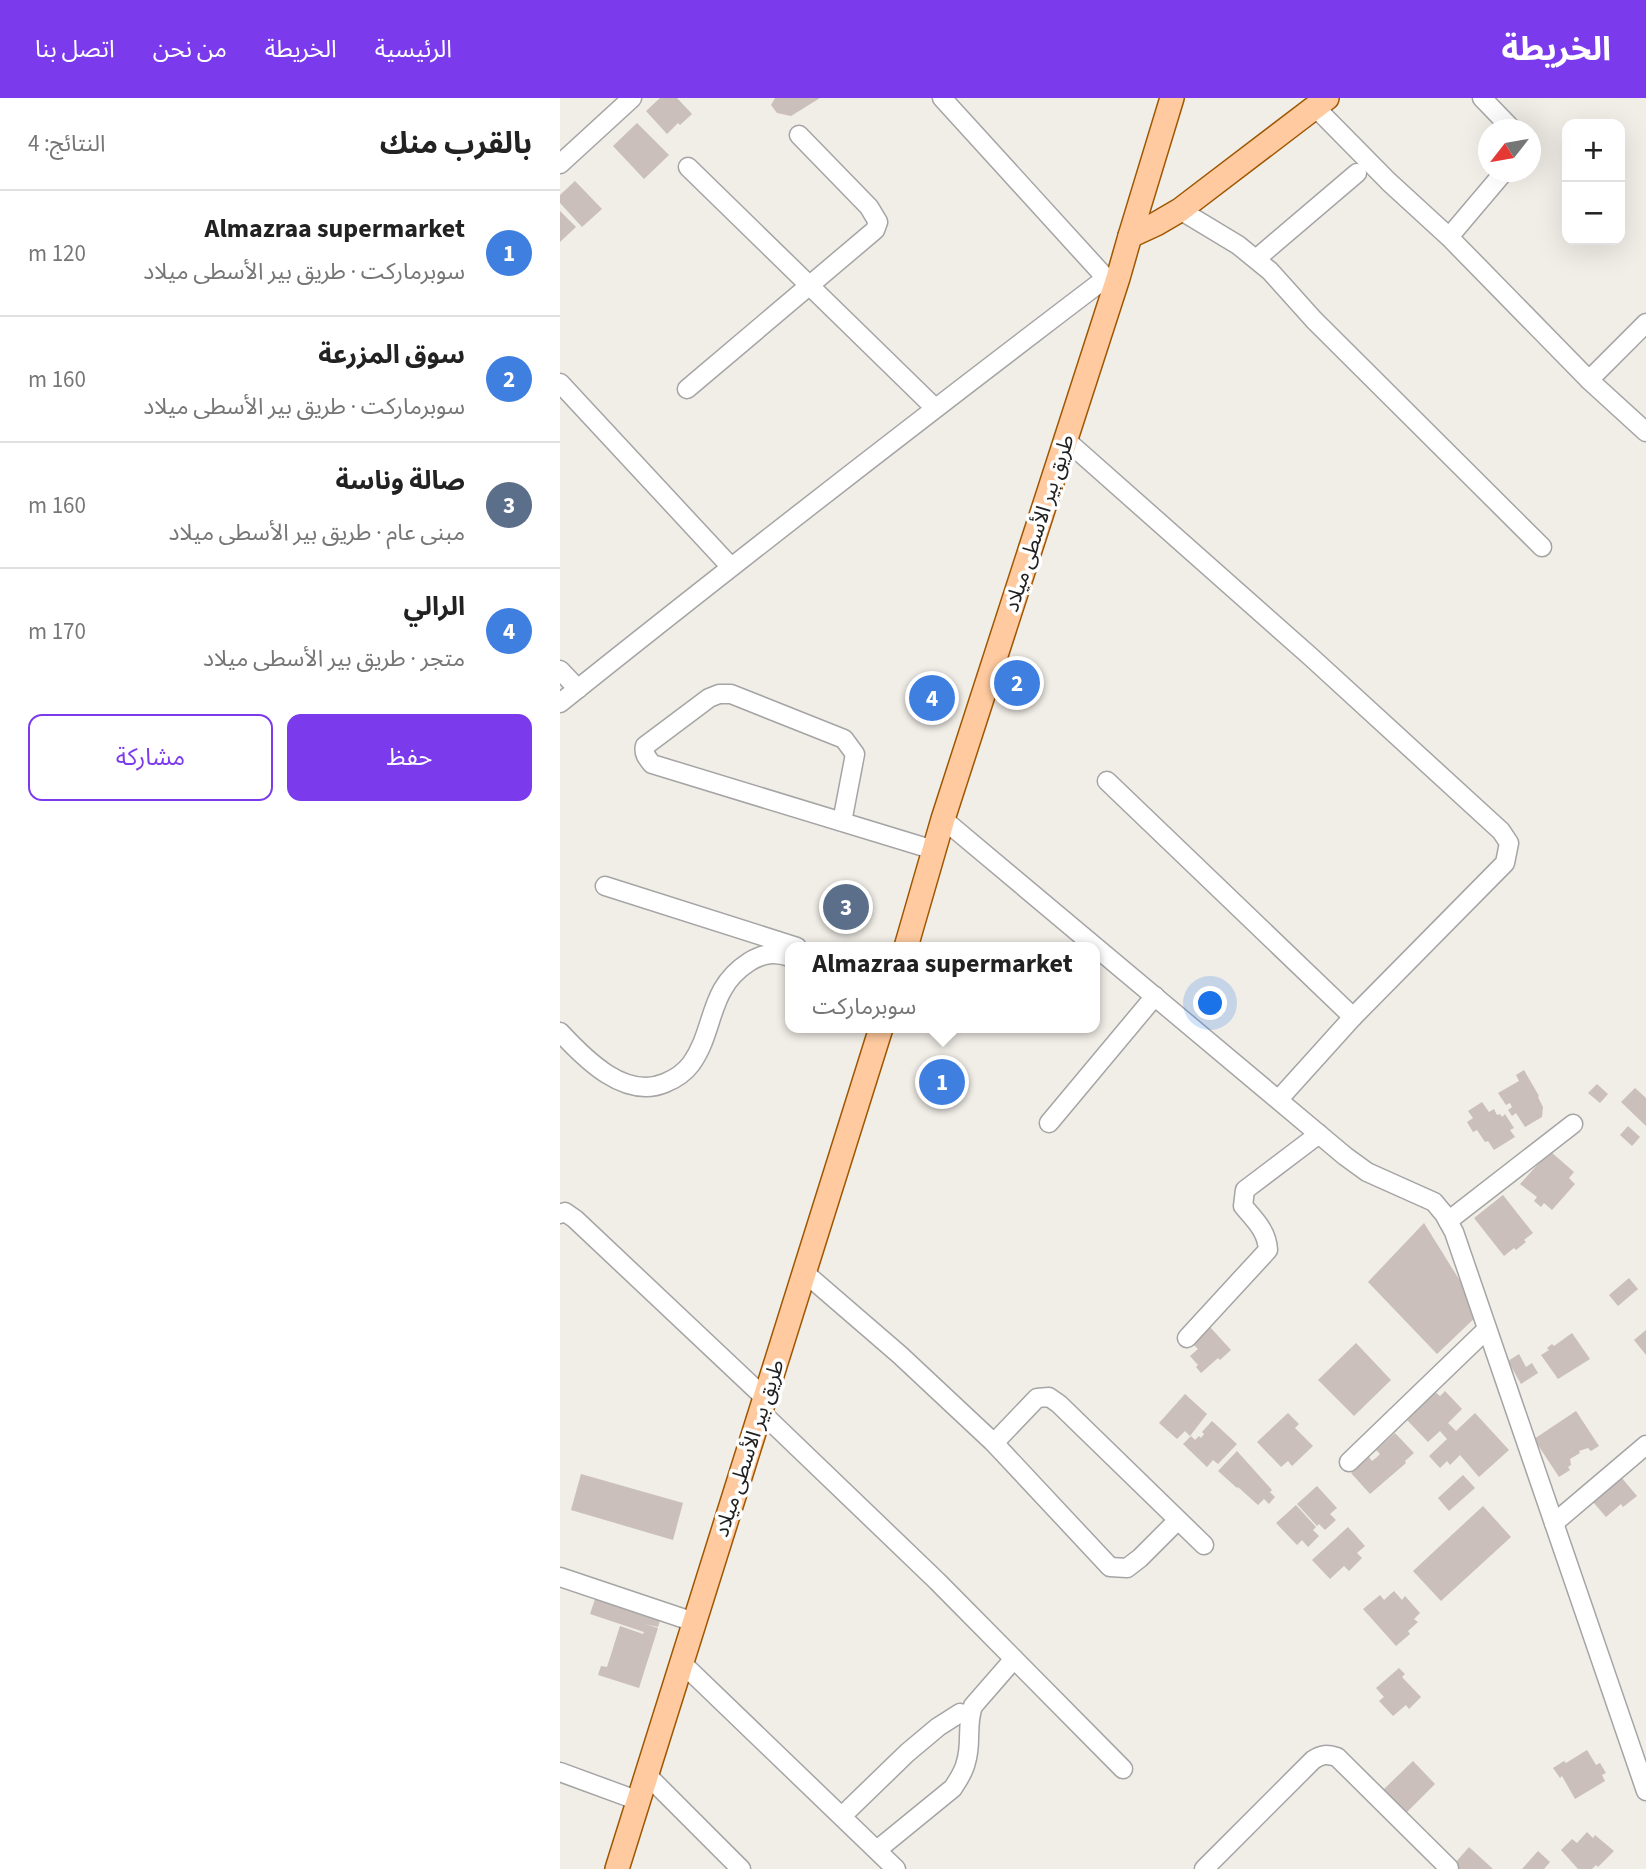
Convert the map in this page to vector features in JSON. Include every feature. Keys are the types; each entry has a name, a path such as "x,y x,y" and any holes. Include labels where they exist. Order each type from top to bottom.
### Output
{"main road":[{"name":"طريق بير الأسطى ميلاد","path":"907,942 943,819 1066,440 1112,278 1130,236 1172,98"},
{"path":"1130,236 1180,210 1321,103"},
{"name":"طريق بير الأسطى ميلاد","path":"617,1869 879,1033"}],"street":[{"path":"560,164 632,98"},
{"path":"560,703 934,408 1112,278 943,98"},
{"path":"1482,98 1502,119"},
{"path":"1321,103 1389,182 1449,237 1589,380 1646,432"},
{"path":"687,389 875,230 878,222 869,207 799,135"},
{"path":"688,167 934,408"},
{"path":"1256,259 1357,173"},
{"path":"1449,237 1496,182"},
{"path":"1180,210 1256,259 1542,547"},
{"path":"1589,380 1646,323"},
{"path":"560,383 731,567"},
{"path":"1066,440 1311,657 1501,831 1509,843 1505,863 1353,1017 1279,1099"},
{"path":"560,670 578,689"},
{"path":"842,822 855,754 844,739 731,694 719,694 709,698 645,746 647,758 652,764 842,822 934,850"},
{"path":"1107,781 1353,1017"},
{"path":"943,819 1090,942"},
{"path":"605,886 785,943"},
{"path":"1100,950 1367,1172 1434,1202 1448,1221 1554,1523 1642,1760 1646,1791"},
{"path":"560,1032 582,1055 611,1077 645,1087 659,1086 675,1079 690,1065 699,1050 719,995 740,968 757,957 776,953 785,956"},
{"path":"1049,1123 1155,996"},
{"path":"1448,1221 1573,1124"},
{"path":"1187,1338 1268,1250 1262,1228 1244,1206 1245,1190 1319,1134"},
{"path":"560,1214 565,1212 575,1219 1123,1769"},
{"path":"805,1273 900,1355 994,1443 1110,1567 1127,1568 1178,1520"},
{"path":"1349,1462 1487,1329"},
{"path":"994,1443 1037,1398 1049,1396 1204,1545"},
{"path":"1554,1523 1646,1445"},
{"path":"560,1577 694,1622"},
{"path":"877,1850 953,1788 967,1761 973,1706 1014,1659"},
{"path":"682,1663 896,1869"},
{"path":"842,1816 938,1727 960,1713 970,1715"},
{"path":"1205,1869 1313,1760 1326,1754 1337,1757 1449,1868"},
{"path":"560,1772 639,1801"},
{"path":"647,1775 741,1869"}],"building":[{"path":"660,98 677,98 692,114 667,134 646,111"},
{"path":"775,98 820,98 791,116 777,113 771,105"},
{"path":"637,123 669,155 644,179 613,146"},
{"path":"575,181 602,209 582,227 560,203 560,195"},
{"path":"560,211 576,227 560,242"},
{"path":"1524,1070 1543,1107 1542,1117 1525,1127 1516,1113 1512,1116 1508,1110 1512,1107 1510,1103 1506,1105 1498,1093 1519,1081 1516,1075"},
{"path":"1597,1084 1608,1094 1600,1103 1588,1093"},
{"path":"1635,1088 1646,1098 1646,1126 1621,1102"},
{"path":"1482,1102 1489,1112 1494,1109 1497,1115 1502,1117 1505,1114 1514,1128 1510,1130 1515,1137 1494,1150 1477,1130 1473,1132 1467,1122 1473,1118 1468,1111"},
{"path":"1628,1126 1640,1137 1632,1146 1620,1135"},
{"path":"1550,1151 1574,1172 1569,1178 1575,1184 1552,1210 1544,1203 1541,1207 1534,1201 1537,1197 1520,1184"},
{"path":"1503,1195 1533,1233 1516,1250 1514,1248 1504,1256 1474,1218"},
{"path":"1424,1223 1480,1313 1437,1354 1368,1282"},
{"path":"1629,1278 1638,1289 1618,1306 1609,1295"},
{"path":"1210,1327 1231,1350 1201,1373 1190,1356 1198,1349 1192,1343"},
{"path":"1646,1330 1646,1355 1634,1340"},
{"path":"1572,1333 1590,1359 1558,1379 1541,1355 1549,1350 1547,1348 1552,1344 1554,1346"},
{"path":"1356,1343 1391,1380 1354,1416 1318,1380"},
{"path":"1519,1354 1526,1367 1532,1363 1538,1373 1521,1384 1508,1361"},
{"path":"1433,1390 1440,1396 1445,1391 1462,1409 1448,1423 1456,1431 1475,1413 1509,1450 1479,1477 1460,1455 1450,1465 1447,1461 1440,1468 1429,1456 1447,1439 1440,1431 1428,1442 1407,1420 1414,1413 1411,1411"},
{"path":"1185,1394 1207,1414 1190,1436 1185,1431 1177,1439 1159,1423"},
{"path":"1576,1411 1599,1446 1591,1451 1588,1448 1579,1451 1580,1453 1570,1459 1570,1470 1559,1477 1534,1439"},
{"path":"1288,1413 1299,1424 1295,1428 1313,1446 1292,1466 1288,1461 1281,1467 1257,1442"},
{"path":"1212,1421 1237,1444 1218,1464 1213,1460 1207,1467 1183,1444 1191,1436 1195,1440 1199,1436 1201,1438 1204,1434 1202,1432"},
{"path":"1395,1433 1414,1453 1370,1494 1351,1473 1369,1457 1372,1461 1377,1457 1380,1454 1376,1450"},
{"path":"1237,1451 1272,1490 1270,1492 1275,1497 1269,1504 1264,1499 1258,1505 1218,1471"},
{"path":"1616,1471 1637,1496 1623,1507 1621,1504 1606,1517 1587,1495"},
{"path":"581,1474 683,1503 673,1540 571,1510"},
{"path":"1463,1475 1475,1488 1449,1511 1438,1498"},
{"path":"1317,1486 1337,1508 1330,1514 1336,1520 1325,1530 1319,1524 1317,1526 1297,1504"},
{"path":"1296,1505 1316,1527 1313,1530 1319,1536 1308,1547 1302,1540 1297,1545 1276,1523"},
{"path":"1483,1506 1511,1537 1441,1601 1413,1571"},
{"path":"1348,1527 1365,1546 1357,1553 1362,1558 1349,1571 1344,1566 1330,1579 1312,1560"},
{"path":"1394,1591 1402,1600 1405,1596 1420,1613 1414,1619 1418,1622 1408,1631 1410,1634 1396,1646 1363,1609 1380,1595 1384,1600"},
{"path":"597,1593 662,1615 658,1627 645,1624 658,1628 639,1688 598,1675 601,1666 607,1667 620,1626 643,1634 644,1632 590,1614"},
{"path":"1399,1668 1405,1674 1402,1677 1421,1697 1409,1709 1406,1705 1393,1716 1379,1701 1384,1697 1376,1688"},
{"path":"1587,1750 1596,1765 1600,1763 1606,1773 1602,1775 1605,1781 1575,1799 1562,1776 1560,1778 1553,1768"},
{"path":"1413,1761 1435,1784 1405,1814 1382,1791"},
{"path":"1587,1832 1593,1838 1595,1835 1614,1851 1598,1867 1596,1865 1592,1869 1578,1869 1561,1850 1572,1839 1577,1843"},
{"path":"1469,1847 1493,1869 1450,1869"},
{"path":"1538,1851 1550,1862 1544,1869 1522,1869"}],"place":[{"name":"سوق المزرعة","path":"1017,683"},
{"name":"الرالي","path":"932,698"},
{"name":"صالة وناسة","path":"846,907"},
{"name":"Almazraa supermarket","path":"942,1082"}]}
